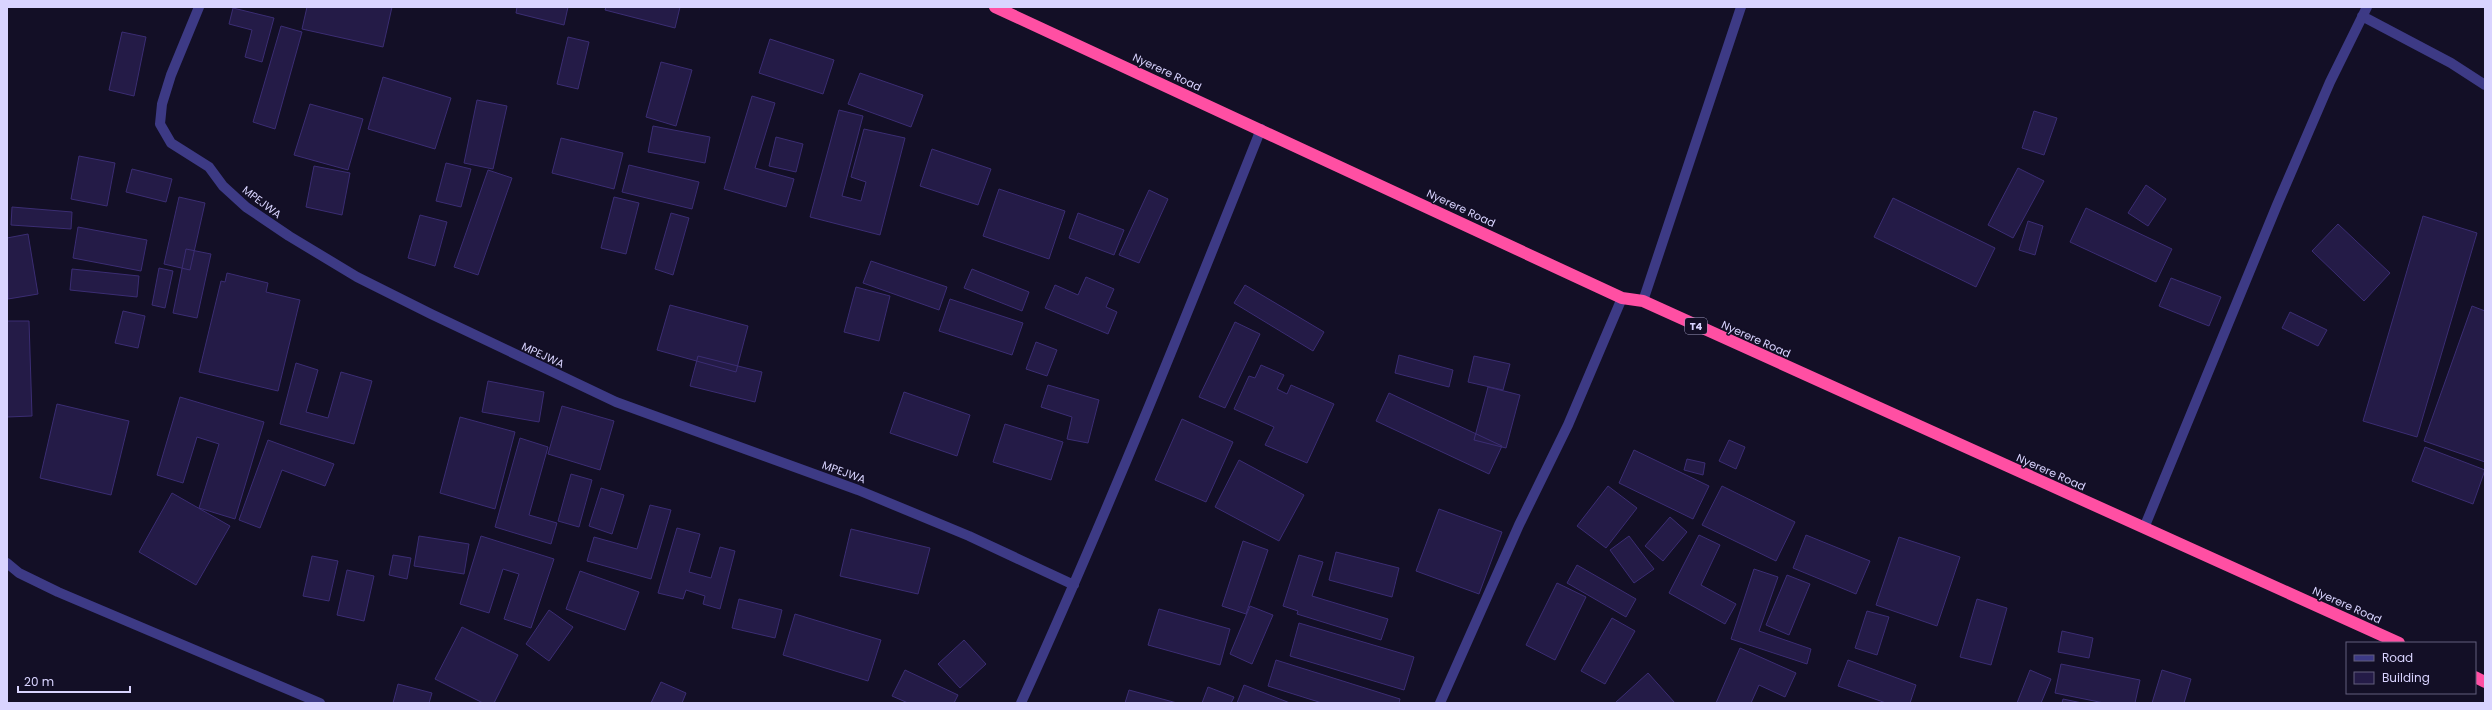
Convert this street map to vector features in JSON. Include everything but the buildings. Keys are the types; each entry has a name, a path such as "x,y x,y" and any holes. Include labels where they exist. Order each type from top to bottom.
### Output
{"highway":[{"name":"Nyerere Road","path":"995,7 1261,129 1622,298 1643,301 2397,642"},
{"path":"2476,678 2485,682"}],"street":[{"name":"MPEJWA","path":"199,7 171,75 162,104 160,124 171,143 209,167 223,186 246,207 289,236 357,277 489,343 616,402 858,490 969,536 1074,585"},
{"path":"1643,301 1741,7"},
{"path":"2144,528 2277,205 2330,82 2367,7"},
{"path":"2362,16 2451,63 2485,85"},
{"path":"1021,703 1074,585 1169,360 1261,129"},
{"path":"1440,703 1519,525 1568,425 1622,298"},
{"path":"7,563 19,574 58,592 320,703"}]}
